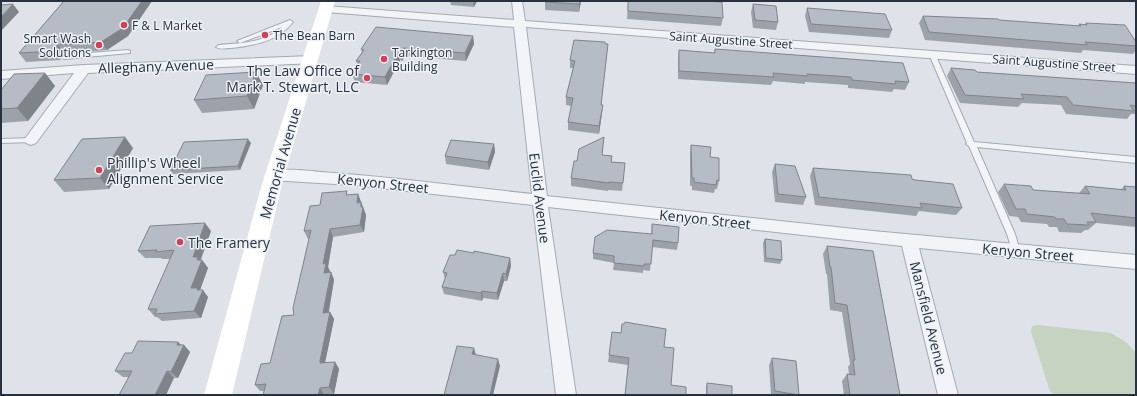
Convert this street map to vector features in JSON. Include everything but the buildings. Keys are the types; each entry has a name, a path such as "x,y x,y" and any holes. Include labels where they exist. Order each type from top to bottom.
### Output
{"main road":[{"name":"Memorial Avenue","path":"218,395 230,353 254,250 327,5"}],"street":[{"name":"Euclid Avenue","path":"517,1 540,201 566,395"},
{"name":"Saint Augustine Street","path":"327,5 520,24 1136,70"},
{"name":"Alleghany Avenue","path":"1,74 18,76 84,69 311,60"},
{"path":"30,140 84,69"},
{"name":"Kenyon Street","path":"275,176 352,180 909,241 1136,262"},
{"name":"Mansfield Avenue","path":"909,241 948,395"}],"lane":[{"path":"290,22 283,31 260,43 219,47 251,38 273,27 290,22"},
{"path":"64,57 128,52"},
{"path":"932,54 970,144 1011,234 1016,251"},
{"path":"1,141 30,140"},
{"path":"970,144 1136,160"}],"green space":[{"path":"1038,325 1111,333 1127,343 1136,353 1136,395 1054,395 1050,391 1031,332 1032,326"}],"place":[{"name":"F & L Market","path":"124,25"},
{"name":"The Bean Barn","path":"265,35"},
{"name":"Smart Wash Solutions","path":"99,45"},
{"name":"Tarkington Building","path":"384,59"},
{"name":"The Law Office of Mark T. Stewart, LLC","path":"367,78"},
{"name":"Phillip's Wheel Alignment Service","path":"99,170"},
{"name":"The Framery","path":"180,242"}]}
